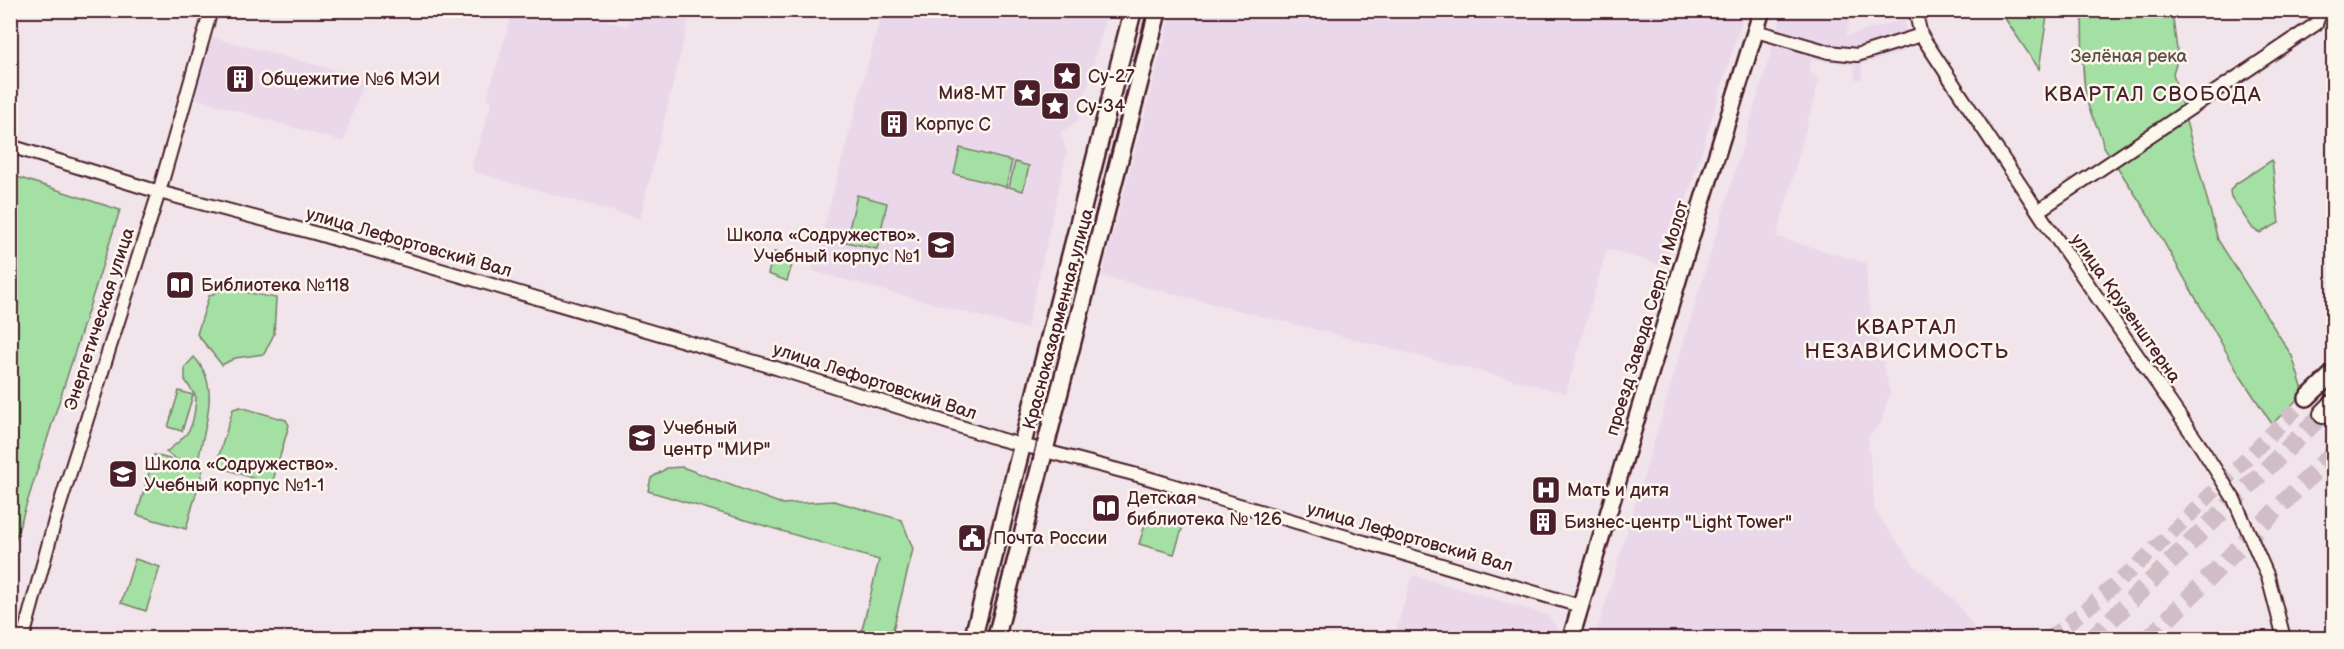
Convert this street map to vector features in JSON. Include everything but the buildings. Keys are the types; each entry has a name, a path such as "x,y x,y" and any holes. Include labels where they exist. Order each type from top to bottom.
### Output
{"main road":[{"name":"Красноказарменная улица","path":"973,639 1133,10"},
{"name":"Красноказарменная улица","path":"996,639 1158,10"}],"street":[{"name":"Энергетическая улица","path":"23,639 58,509 159,192 211,10"},
{"name":"проезд Завода Серп и Молот","path":"1571,639 1684,260 1762,10"},
{"name":"улица Крузенштерна","path":"1915,10 1921,35 2234,500 2268,577 2284,639"},
{"path":"2038,211 2316,24 2321,10"},
{"path":"1756,31 1829,52 1857,55 1921,35"},
{"name":"улица Лефортовский Вал","path":"10,146 159,192 371,249 766,365 1043,452 1152,480 1580,606"},
{"path":"2307,398 2334,372"}],"shaded area":[{"path":"1172,10 1745,11 1666,266 1607,249 1566,393 1102,276"},
{"path":"513,11 564,11 627,26 631,11 691,11 640,219 474,172 472,165 492,101 487,98"},
{"path":"882,11 1108,11 1078,121 1061,132 1067,153 1027,329 812,271"},
{"path":"1783,11 1853,11 1846,36 1905,19 1904,52 1862,64 1862,79 1855,79 1854,65 1812,59 1809,71 1819,80 1777,237 1866,263 1868,301 1890,392 1881,424 1868,437 1875,511 1914,565 1955,600 1981,638 1595,638"},
{"path":"212,37 365,78 343,142 194,98"},
{"path":"1412,575 1548,615 1557,628 1554,638 1394,638"}],"green space":[{"path":"2007,11 2047,16 2039,69 2006,20"},
{"name":"Зелёная река","path":"2082,11 2172,11 2178,58 2173,73 2218,240 2292,356 2304,393 2272,424 2239,374 2146,211 2103,145 2088,107 2085,90"},
{"path":"960,148 1012,161 1006,187 954,174"},
{"path":"2272,160 2279,223 2260,233 2253,229 2231,197 2230,191 2234,185"},
{"path":"1015,162 1029,166 1023,191 1009,187"},
{"path":"10,175 120,210 11,553"},
{"path":"857,195 887,203 877,249 846,242"},
{"path":"774,252 794,258 787,281 768,274"},
{"path":"224,288 276,298 274,334 264,354 235,358 222,365 197,334 209,296"},
{"path":"194,357 207,381 209,407 198,462 186,464 203,469 186,529 137,515 154,455 181,462 166,452 181,440 192,423 196,397 185,380 185,367"},
{"path":"179,391 193,395 182,431 168,427"},
{"path":"240,407 286,420 289,425 273,481 266,483 220,467 217,462 233,409"},
{"path":"682,467 782,504 834,501 902,520 913,549 891,638 860,638 879,560 648,491 651,478 667,468"},
{"path":"1148,515 1183,526 1174,554 1139,544"},
{"path":"135,559 160,567 146,611 121,603"}],"tunnel":[{"path":"2049,638 2084,611 2150,553 2307,398"},
{"path":"2092,638 2323,414"},
{"path":"2149,638 2334,452"}],"tram line":[{"path":"987,638 1147,10"}],"place":[{"name":"Су-27","path":"1067,76"},
{"name":"Общежитие №6 МЭИ","path":"240,79"},
{"name":"Ми8-МТ","path":"1027,93"},
{"name":"Су-34","path":"1055,106"},
{"name":"Корпус С","path":"894,124"},
{"name":"Школа «Содружество». Учебный корпус №1","path":"941,245"},
{"name":"Библиотека №118","path":"180,285"},
{"name":"Учебный центр \"МИР\"","path":"642,438"},
{"name":"Школа «Содружество». Учебный корпус №1-1","path":"123,474"},
{"name":"Мать и дитя","path":"1546,490"},
{"name":"Детская библиотека № 126","path":"1106,508"},
{"name":"Бизнес-центр \"Light Tower\"","path":"1543,522"},
{"name":"Почта России","path":"972,538"}],"district":[{"name":"КВАРТАЛ СВОБОДА","path":"2153,94"},
{"name":"КВАРТАЛ НЕЗАВИСИМОСТЬ","path":"1907,339"}]}
